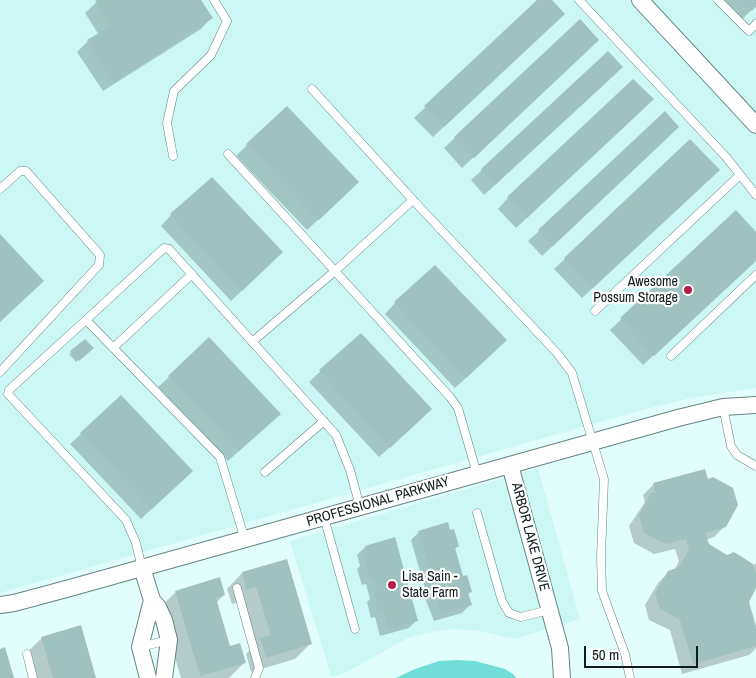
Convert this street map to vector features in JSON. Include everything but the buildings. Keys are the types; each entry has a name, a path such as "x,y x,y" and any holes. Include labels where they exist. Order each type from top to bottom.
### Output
{"street":[{"path":"647,2 756,125"},
{"name":"PROFESSIONAL PARKWAY","path":"0,605 14,603 245,540 678,418 723,407 756,405"},
{"name":"ARBOR LAKE DRIVE","path":"510,464 560,648 562,678"},
{"path":"142,568 152,600 158,607 164,620 169,640 164,678"},
{"path":"148,678 140,647 152,600"}],"lane":[{"path":"173,156 167,123 174,90 211,55 227,21 214,0"},
{"path":"579,0 726,158 756,195"},
{"path":"718,0 749,31 756,24"},
{"path":"312,89 557,353 572,373 604,478 601,557 602,591 625,654 630,678"},
{"path":"228,154 450,397 458,408 477,474"},
{"path":"0,189 20,171 26,171 100,255 99,265 0,372"},
{"path":"595,311 740,175"},
{"path":"252,342 335,271 413,200"},
{"path":"142,568 136,543 126,520 8,394 9,390 164,248 169,249 336,434 350,470 360,507"},
{"path":"113,348 192,274"},
{"path":"671,356 756,275"},
{"path":"86,320 220,457 245,540"},
{"path":"723,407 731,446 737,455 756,466"},
{"path":"265,472 324,421"},
{"path":"477,513 502,601 509,613 522,617 549,610"},
{"path":"324,517 355,630"},
{"path":"237,588 260,668 255,678"},
{"path":"140,647 169,640"},
{"path":"27,654 33,678"}],"shaded area":[{"path":"0,0 756,0 756,388 691,398 638,411 0,593"},
{"path":"538,468 580,619 515,639 479,631 453,629 426,633 408,638 354,668 337,676 331,676 290,541"}],"water":[{"path":"439,661 475,661 505,669 516,678 396,678"}],"place":[{"name":"Awesome Possum Storage","path":"688,290"},
{"name":"Lisa Sain - State Farm","path":"392,585"}]}
